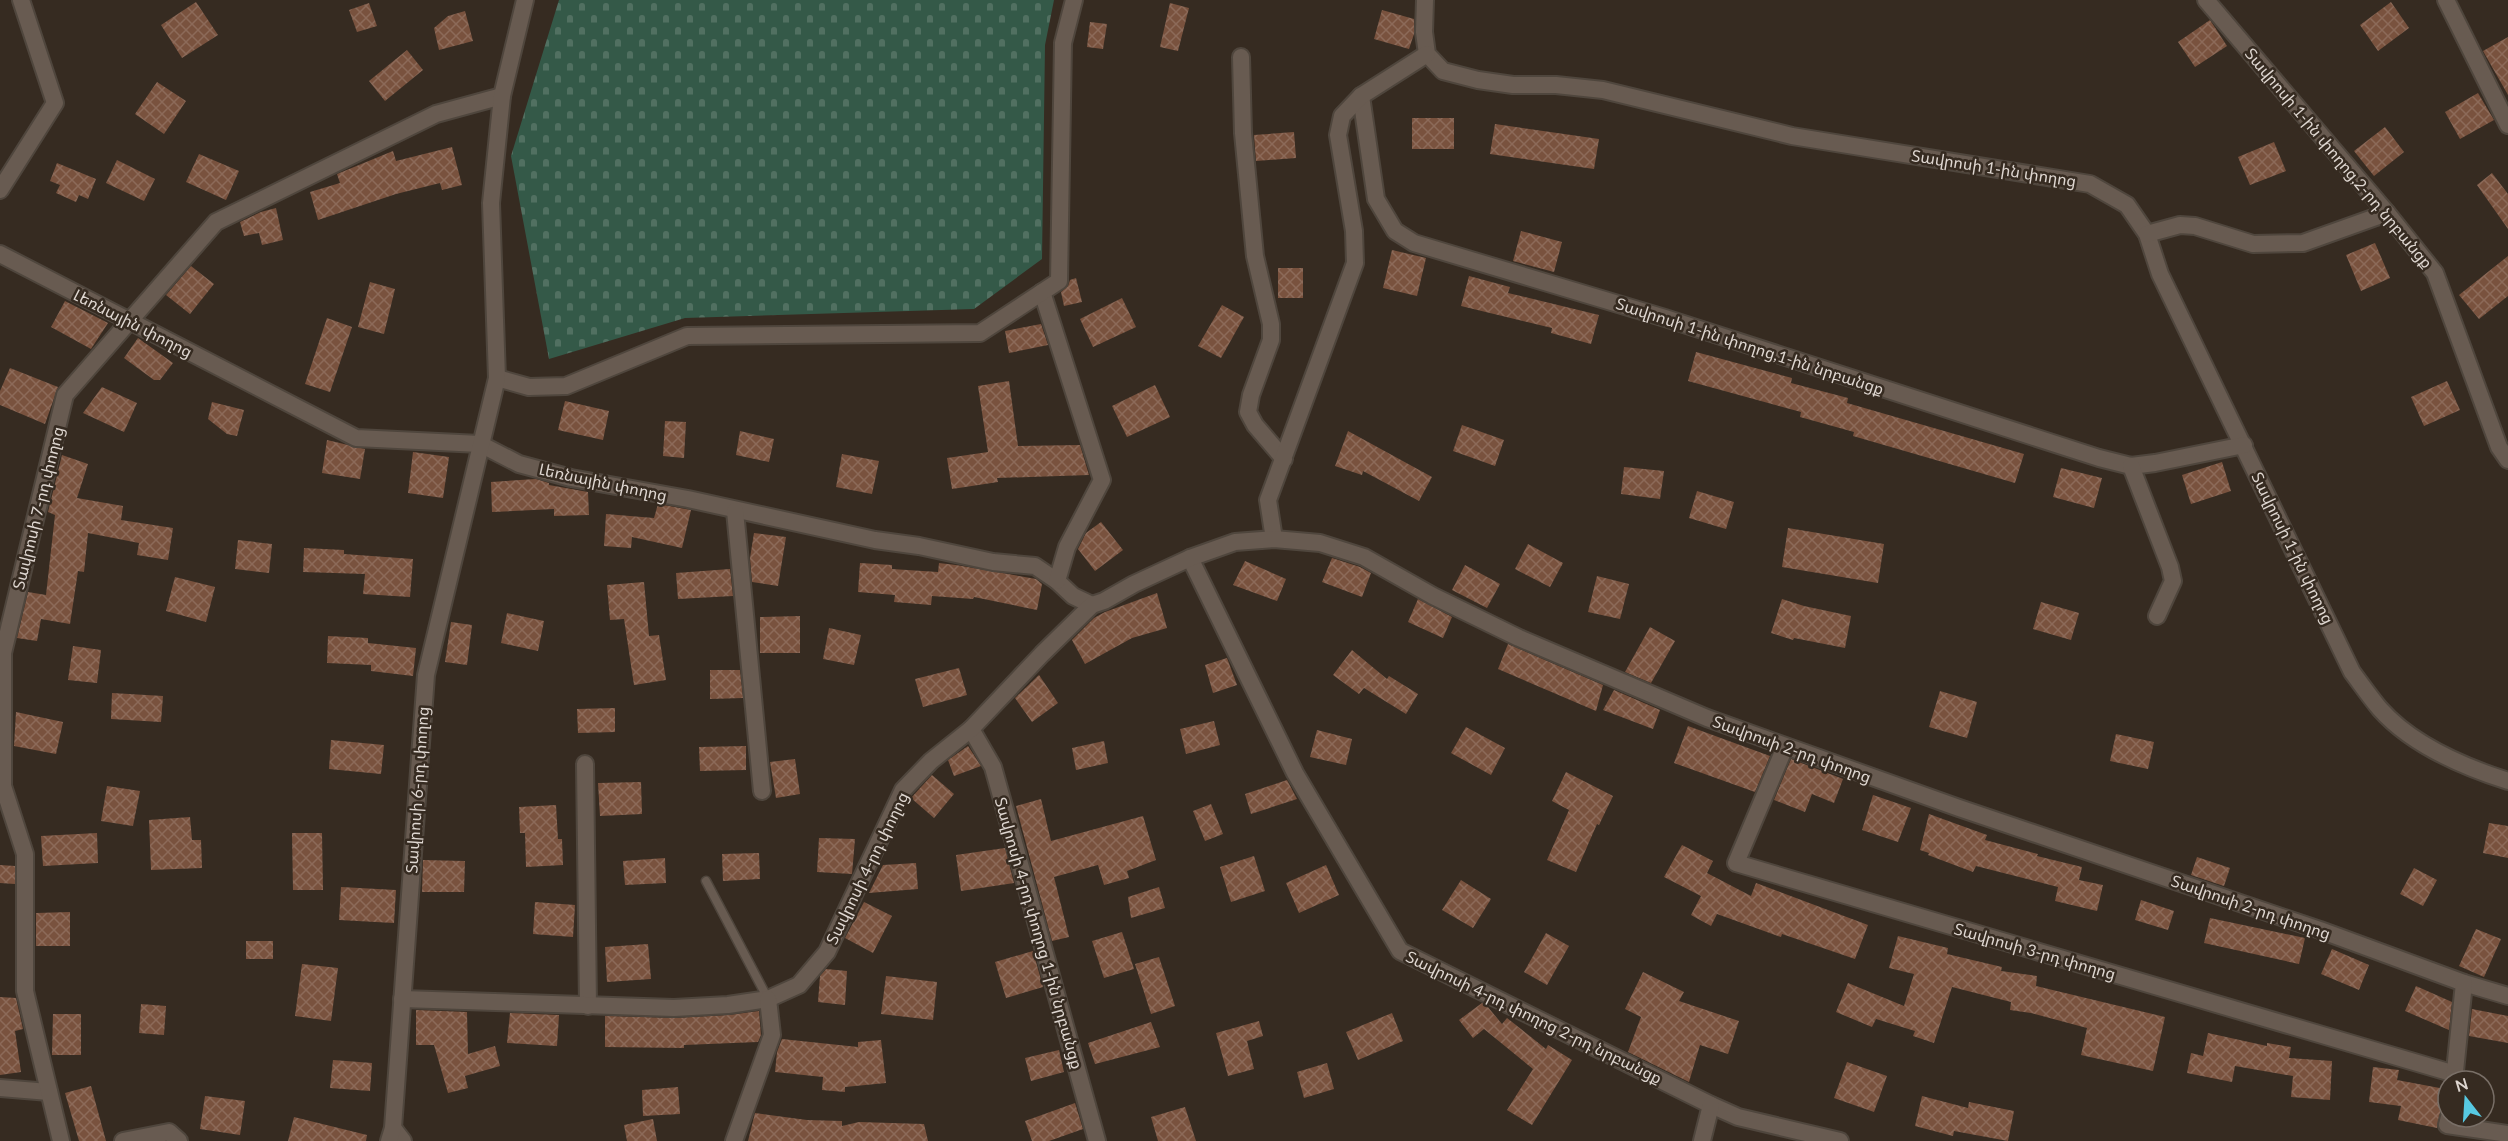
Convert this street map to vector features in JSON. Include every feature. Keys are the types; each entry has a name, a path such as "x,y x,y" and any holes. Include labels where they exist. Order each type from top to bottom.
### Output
{"street":[{"path":"0,189 55,103 21,0"},
{"name":"Տավրոսի 6-րդ փողոց","path":"395,1137 402,999 426,675 497,378 491,203 502,96 525,0"},
{"path":"497,378 529,387 566,386 687,336 980,333 1059,281 1063,43 1074,0"},
{"path":"1274,539 1268,500 1355,263 1354,231 1338,135 1342,116 1361,96 1427,54 1424,32 1425,0"},
{"name":"Տավրոսի 1-ին փողոց,2-րդ նրբանցք","path":"2205,0 2387,213 2435,273 2499,447 2508,460"},
{"path":"2446,0 2508,125"},
{"name":"Տավրոսի 1-ին փողոց","path":"1427,54 1443,71 1478,80 1513,85 1556,85 1603,90 1792,136 2090,184 2127,205 2147,234 2160,274 2352,672 2381,710 2422,743 2475,771 2508,781"},
{"path":"1241,57 1244,133 1255,256 1271,324 1271,340 1251,395 1248,412 1255,425 1284,459"},
{"name":"Տավրոսի 7-րդ փողոց","path":"61,1141 25,991 25,854 3,786 3,653 65,395 216,222 436,114 502,96"},
{"name":"Տավրոսի 1-ին փողոց,1-ին նրբանցք","path":"1361,96 1376,199 1395,231 1414,243 1665,318 2087,454 2131,466 2244,445"},
{"path":"2147,234 2180,225 2195,226 2253,244 2303,243 2387,213"},
{"name":"Լեռնային փողոց","path":"0,254 357,438 480,444 519,464 571,478 688,499 875,540 918,546 993,562 1035,566 1057,581 1072,596 1092,605"},
{"path":"1042,292 1102,480 1066,547 1057,581"},
{"path":"2131,466 2170,567 2173,581 2157,616"},
{"path":"735,511 762,791"},
{"name":"Տավրոսի 2-րդ փողոց","path":"1092,605 1190,558 1235,542 1274,539 1320,543 1364,557 1433,596 1572,662 1707,718 1785,747 2320,930 2464,983 2508,996"},
{"name":"Տավրոսի 4-րդ փողոց 2-րդ նրբանցք","path":"1190,558 1295,773 1400,951 1738,1117 1840,1141"},
{"name":"Տավրոսի 4-րդ փողոց","path":"402,999 674,1008 728,1005 768,999 799,985 827,952 903,789 931,761 971,729 1092,605"},
{"name":"Տավրոսի 4-րդ փողոց 1-ին նրբանցք","path":"971,729 993,767 1097,1141"},
{"name":"Տավրոսի 3-րդ փողոց","path":"1785,747 1736,863 2436,1073"},
{"path":"585,764 588,1006"},
{"name":"Տավրոսի 3-րդ փողոց","path":"2455,1069 2464,983"},
{"path":"734,1141 772,1035 768,999"},
{"path":"0,1088 49,1092"},
{"path":"1702,1141 1711,1105"},
{"path":"2474,1129 2508,1134"},
{"path":"123,1141 169,1132 179,1141"}],"lane":[{"path":"706,881 768,999"}],"green space":[{"path":"559,0 1054,0 1045,45 1042,259 974,309 685,318 549,359 511,156"}],"building":[{"path":"196,2 218,35 182,58 161,25"},
{"path":"2391,2 2409,28 2378,51 2360,25"},
{"path":"369,3 377,26 357,32 349,10"},
{"path":"1170,3 1189,8 1178,51 1160,47"},
{"path":"1382,10 1414,19 1414,34 1409,49 1374,39"},
{"path":"465,11 473,41 439,50 434,28 448,16"},
{"path":"2210,20 2227,46 2195,67 2178,42"},
{"path":"1090,22 1107,24 1103,49 1087,47"},
{"path":"2508,37 2508,95 2483,51"},
{"path":"407,50 423,70 385,101 369,81"},
{"path":"157,82 186,101 164,134 135,114"},
{"path":"2478,93 2494,120 2460,139 2445,112"},
{"path":"1412,118 1454,118 1454,149 1412,149"},
{"path":"1495,124 1599,139 1594,169 1490,154"},
{"path":"2385,127 2404,152 2374,176 2354,151"},
{"path":"1294,132 1296,158 1256,161 1254,135"},
{"path":"2274,142 2286,171 2250,185 2238,157"},
{"path":"452,147 462,185 442,190 440,183 396,194 318,220 310,192 340,183 337,174 393,151 396,161"},
{"path":"199,154 239,171 226,200 186,182"},
{"path":"117,160 155,179 144,201 106,183"},
{"path":"57,163 96,179 88,199 79,195 76,202 56,193 60,185 50,181"},
{"path":"2492,173 2508,194 2508,229 2477,185"},
{"path":"276,208 283,240 262,245 259,233 244,236 240,222"},
{"path":"1521,231 1562,242 1554,272 1513,261"},
{"path":"2375,243 2390,278 2361,291 2346,255"},
{"path":"1392,250 1426,258 1417,296 1383,288"},
{"path":"2508,256 2508,296 2479,319 2459,295"},
{"path":"191,266 214,284 190,314 166,295"},
{"path":"1278,268 1303,268 1303,298 1278,298"},
{"path":"1469,276 1510,287 1508,293 1599,315 1591,344 1551,333 1552,328 1461,306"},
{"path":"1076,278 1082,302 1064,306 1061,292 1068,286 1070,280"},
{"path":"370,282 395,289 384,334 358,327"},
{"path":"1122,298 1136,327 1093,347 1080,319"},
{"path":"65,301 108,323 91,349 51,327"},
{"path":"1222,305 1244,317 1221,358 1198,346"},
{"path":"327,318 352,327 330,392 305,384"},
{"path":"1041,324 1048,345 1009,353 1005,331"},
{"path":"138,338 173,363 160,380 154,380 124,358"},
{"path":"1696,352 1792,378 1791,383 1848,398 1847,403 2024,454 2015,483 1853,436 1854,432 1800,417 1801,412 1688,381"},
{"path":"10,368 58,387 45,424 0,405 0,391"},
{"path":"1009,381 1018,446 1080,445 1089,475 997,478 998,482 952,489 947,458 988,452 978,386"},
{"path":"2447,381 2460,410 2424,426 2411,397"},
{"path":"1155,385 1170,417 1127,437 1112,406"},
{"path":"102,387 137,403 124,432 83,413"},
{"path":"565,401 609,411 603,440 558,430"},
{"path":"212,402 244,410 237,436 227,434 208,419"},
{"path":"665,421 686,422 684,458 663,456"},
{"path":"1462,425 1504,440 1495,466 1453,451"},
{"path":"740,431 774,439 769,462 736,455"},
{"path":"1348,431 1432,477 1419,501 1363,471 1362,475 1335,466"},
{"path":"327,440 365,449 360,479 322,473"},
{"path":"413,452 449,457 443,498 408,493"},
{"path":"842,454 879,461 872,494 836,487"},
{"path":"62,455 88,464 77,498 123,506 121,520 173,528 168,560 137,555 139,543 88,533 84,572 78,571 70,624 41,619 37,641 17,638 28,592 46,595 55,515 48,512"},
{"path":"2222,462 2231,491 2191,504 2182,475"},
{"path":"1624,467 1664,471 1660,499 1621,494"},
{"path":"2061,468 2102,478 2094,508 2053,497"},
{"path":"536,479 549,483 549,485 588,492 589,515 554,516 554,509 492,512 491,482"},
{"path":"1697,491 1734,502 1726,529 1689,518"},
{"path":"658,504 691,510 682,548 632,537 631,548 604,546 606,514 654,518"},
{"path":"1101,522 1123,550 1095,571 1078,549 1086,533"},
{"path":"1788,528 1884,544 1878,583 1782,567"},
{"path":"754,533 786,537 778,586 752,582 750,558"},
{"path":"238,540 272,544 269,573 235,569"},
{"path":"1528,544 1563,563 1550,587 1515,569"},
{"path":"304,548 344,550 344,554 413,559 410,597 363,594 365,574 303,572"},
{"path":"1332,558 1371,573 1362,597 1322,582"},
{"path":"1245,561 1286,579 1277,601 1233,585"},
{"path":"860,563 892,565 892,569 938,572 939,563 1036,579 1042,584 1037,610 974,597 973,599 932,596 931,605 894,602 895,595 858,592"},
{"path":"1465,565 1500,584 1487,608 1452,590"},
{"path":"730,569 733,596 678,599 676,573"},
{"path":"1597,576 1629,584 1620,619 1588,612"},
{"path":"175,577 215,587 206,622 166,611"},
{"path":"644,582 649,636 659,635 666,680 634,685 624,619 610,620 607,585"},
{"path":"1157,593 1167,628 1132,638 1085,664 1072,640 1094,618"},
{"path":"1418,599 1452,617 1443,638 1408,622"},
{"path":"1782,599 1851,616 1845,648 1794,638 1793,640 1771,633"},
{"path":"2041,602 2079,613 2071,640 2033,629"},
{"path":"507,613 544,621 538,651 501,643"},
{"path":"800,616 800,653 760,653 760,617"},
{"path":"451,622 472,625 467,665 445,662"},
{"path":"1650,627 1675,641 1651,683 1625,672"},
{"path":"829,628 861,635 854,665 823,659"},
{"path":"328,636 368,638 368,643 416,648 413,676 371,671 371,665 327,663"},
{"path":"1508,644 1603,685 1596,711 1498,669"},
{"path":"73,646 101,650 97,683 68,680"},
{"path":"1352,650 1387,679 1389,676 1418,694 1406,714 1364,688 1359,694 1333,675"},
{"path":"1227,658 1237,685 1213,693 1205,665"},
{"path":"959,668 967,695 923,707 915,679"},
{"path":"710,670 740,670 743,698 710,699"},
{"path":"1039,675 1058,703 1032,722 1015,698"},
{"path":"1614,690 1660,710 1653,729 1603,710"},
{"path":"1940,691 1977,702 1967,738 1929,727"},
{"path":"112,693 163,696 161,722 111,719"},
{"path":"615,708 615,732 578,733 577,709"},
{"path":"16,712 63,722 56,754 14,746"},
{"path":"1214,721 1220,745 1186,754 1180,729"},
{"path":"1688,726 1770,756 1755,792 1674,763"},
{"path":"1466,727 1505,748 1491,775 1451,753"},
{"path":"1317,730 1352,739 1346,765 1310,757"},
{"path":"2116,734 2154,742 2148,769 2110,761"},
{"path":"331,740 384,745 381,774 329,769"},
{"path":"1104,741 1108,763 1076,770 1072,748"},
{"path":"746,746 746,770 700,771 699,747"},
{"path":"968,746 981,766 954,776 948,760"},
{"path":"795,759 800,794 776,798 770,762"},
{"path":"1791,759 1843,779 1834,803 1812,794 1805,812 1774,800"},
{"path":"1566,772 1613,796 1599,825 1597,824 1576,872 1547,860 1569,810 1552,801"},
{"path":"932,775 954,794 934,818 911,798"},
{"path":"1287,780 1297,799 1251,814 1245,794"},
{"path":"641,782 642,814 600,816 598,783"},
{"path":"107,786 140,791 133,826 101,821"},
{"path":"1873,795 1911,808 1898,842 1862,830"},
{"path":"1041,799 1051,841 1143,816 1156,860 1127,871 1129,878 1104,885 1098,865 1054,877 1069,937 1052,941 1016,806"},
{"path":"1211,804 1223,834 1205,841 1193,811"},
{"path":"556,805 558,839 562,839 563,865 526,867 525,833 520,833 519,807"},
{"path":"1929,814 1987,835 1985,840 2082,867 2079,880 2103,885 2097,911 2055,901 2058,887 1976,866 1973,872 1928,855 1929,853 1920,850"},
{"path":"190,817 192,840 201,840 202,868 151,870 149,820"},
{"path":"2489,823 2508,826 2508,858 2483,853"},
{"path":"97,833 98,863 43,866 41,836"},
{"path":"292,833 322,833 323,890 293,890"},
{"path":"819,838 855,839 852,874 817,872"},
{"path":"1682,845 1713,861 1707,873 1751,896 1756,883 1868,925 1855,959 1782,934 1781,937 1717,914 1711,926 1691,915 1701,896 1664,877"},
{"path":"1005,848 1014,883 961,891 956,855"},
{"path":"759,853 760,879 723,881 722,854"},
{"path":"1254,856 1265,891 1231,902 1220,867"},
{"path":"2197,857 2230,868 2224,886 2191,875"},
{"path":"665,858 666,883 625,885 623,861"},
{"path":"423,860 465,861 464,892 422,892"},
{"path":"916,863 918,889 869,893 883,865"},
{"path":"0,865 15,866 15,884 0,883"},
{"path":"1326,865 1339,895 1299,913 1286,883"},
{"path":"2414,868 2437,880 2423,906 2400,894"},
{"path":"1461,880 1491,899 1473,928 1442,910"},
{"path":"341,887 396,890 394,923 339,920"},
{"path":"1159,887 1165,908 1131,918 1128,897"},
{"path":"2141,900 2174,911 2168,930 2135,920"},
{"path":"535,902 575,905 573,937 533,934"},
{"path":"864,902 892,916 873,953 845,938"},
{"path":"70,912 70,946 36,946 36,913"},
{"path":"2210,918 2305,938 2299,964 2204,943"},
{"path":"2476,929 2501,939 2484,977 2459,966"},
{"path":"1122,932 1134,969 1104,978 1092,941"},
{"path":"1546,933 1569,946 1547,985 1524,972"},
{"path":"1898,936 1948,948 1947,954 2002,967 2001,971 2037,976 2036,986 2165,1017 2153,1071 2081,1055 2087,1028 2031,1013 2010,1010 2011,1002 1952,987 1934,1043 1913,1036 1915,1031 1876,1019 1872,1027 1836,1012 1848,983 1904,1006 1914,974 1889,968"},
{"path":"246,941 273,941 273,959 246,959"},
{"path":"648,944 651,979 607,982 605,947"},
{"path":"2332,949 2369,965 2359,990 2321,974"},
{"path":"1033,951 1043,987 1006,998 995,962"},
{"path":"1159,957 1175,1006 1151,1014 1135,964"},
{"path":"302,964 338,968 331,1021 295,1016"},
{"path":"826,969 847,971 845,1005 818,1002 820,976"},
{"path":"1643,972 1684,992 1679,1001 1739,1021 1728,1054 1700,1045 1689,1082 1628,1052 1641,1017 1625,1009"},
{"path":"886,976 937,982 933,1020 881,1014"},
{"path":"2416,986 2452,1002 2449,1030 2405,1011"},
{"path":"0,997 16,998 23,1029 15,1031 21,1072 0,1075"},
{"path":"1482,1003 1502,1024 1507,1018 1546,1049 1548,1045 1572,1060 1532,1125 1507,1110 1533,1069 1484,1029 1473,1038 1459,1020"},
{"path":"141,1004 166,1006 164,1035 139,1033"},
{"path":"2472,1009 2508,1016 2508,1043 2469,1036"},
{"path":"416,1010 467,1012 468,1054 495,1046 500,1066 465,1076 468,1088 448,1093 434,1045 416,1045"},
{"path":"759,1011 761,1035 758,1042 684,1045 684,1048 605,1047 605,1016 675,1018"},
{"path":"510,1013 559,1015 557,1046 507,1043"},
{"path":"1392,1013 1403,1041 1358,1060 1346,1032"},
{"path":"53,1014 81,1014 81,1055 52,1055"},
{"path":"1259,1021 1263,1036 1247,1041 1254,1069 1228,1076 1216,1033"},
{"path":"1151,1022 1160,1047 1095,1064 1088,1043"},
{"path":"2208,1033 2267,1046 2267,1043 2291,1047 2289,1058 2332,1061 2330,1100 2291,1097 2293,1076 2235,1066 2232,1082 2187,1073 2191,1053 2203,1056"},
{"path":"782,1039 858,1047 858,1042 881,1040 886,1083 845,1087 845,1092 822,1090 823,1077 775,1072 777,1052"},
{"path":"1059,1050 1064,1072 1031,1081 1025,1058"},
{"path":"333,1060 372,1063 370,1091 330,1088"},
{"path":"1847,1062 1887,1076 1874,1112 1834,1098"},
{"path":"1327,1063 1334,1089 1304,1098 1297,1072"},
{"path":"2373,1067 2399,1070 2397,1080 2436,1087 2436,1128 2398,1120 2401,1106 2369,1102"},
{"path":"91,1086 106,1141 79,1141 65,1093"},
{"path":"678,1087 680,1114 643,1116 642,1090"},
{"path":"205,1096 245,1101 240,1135 200,1129"},
{"path":"1922,1096 1968,1108 1969,1102 2014,1111 2008,1141 1954,1131 1953,1136 1915,1126"},
{"path":"1075,1103 1083,1129 1049,1141 1032,1141 1025,1121"},
{"path":"1185,1107 1196,1141 1158,1141 1151,1117"},
{"path":"755,1113 807,1120 842,1121 842,1126 859,1122 924,1124 928,1141 748,1141"},
{"path":"294,1117 367,1135 366,1141 288,1141"},
{"path":"653,1119 657,1141 627,1141 624,1125"}]}
